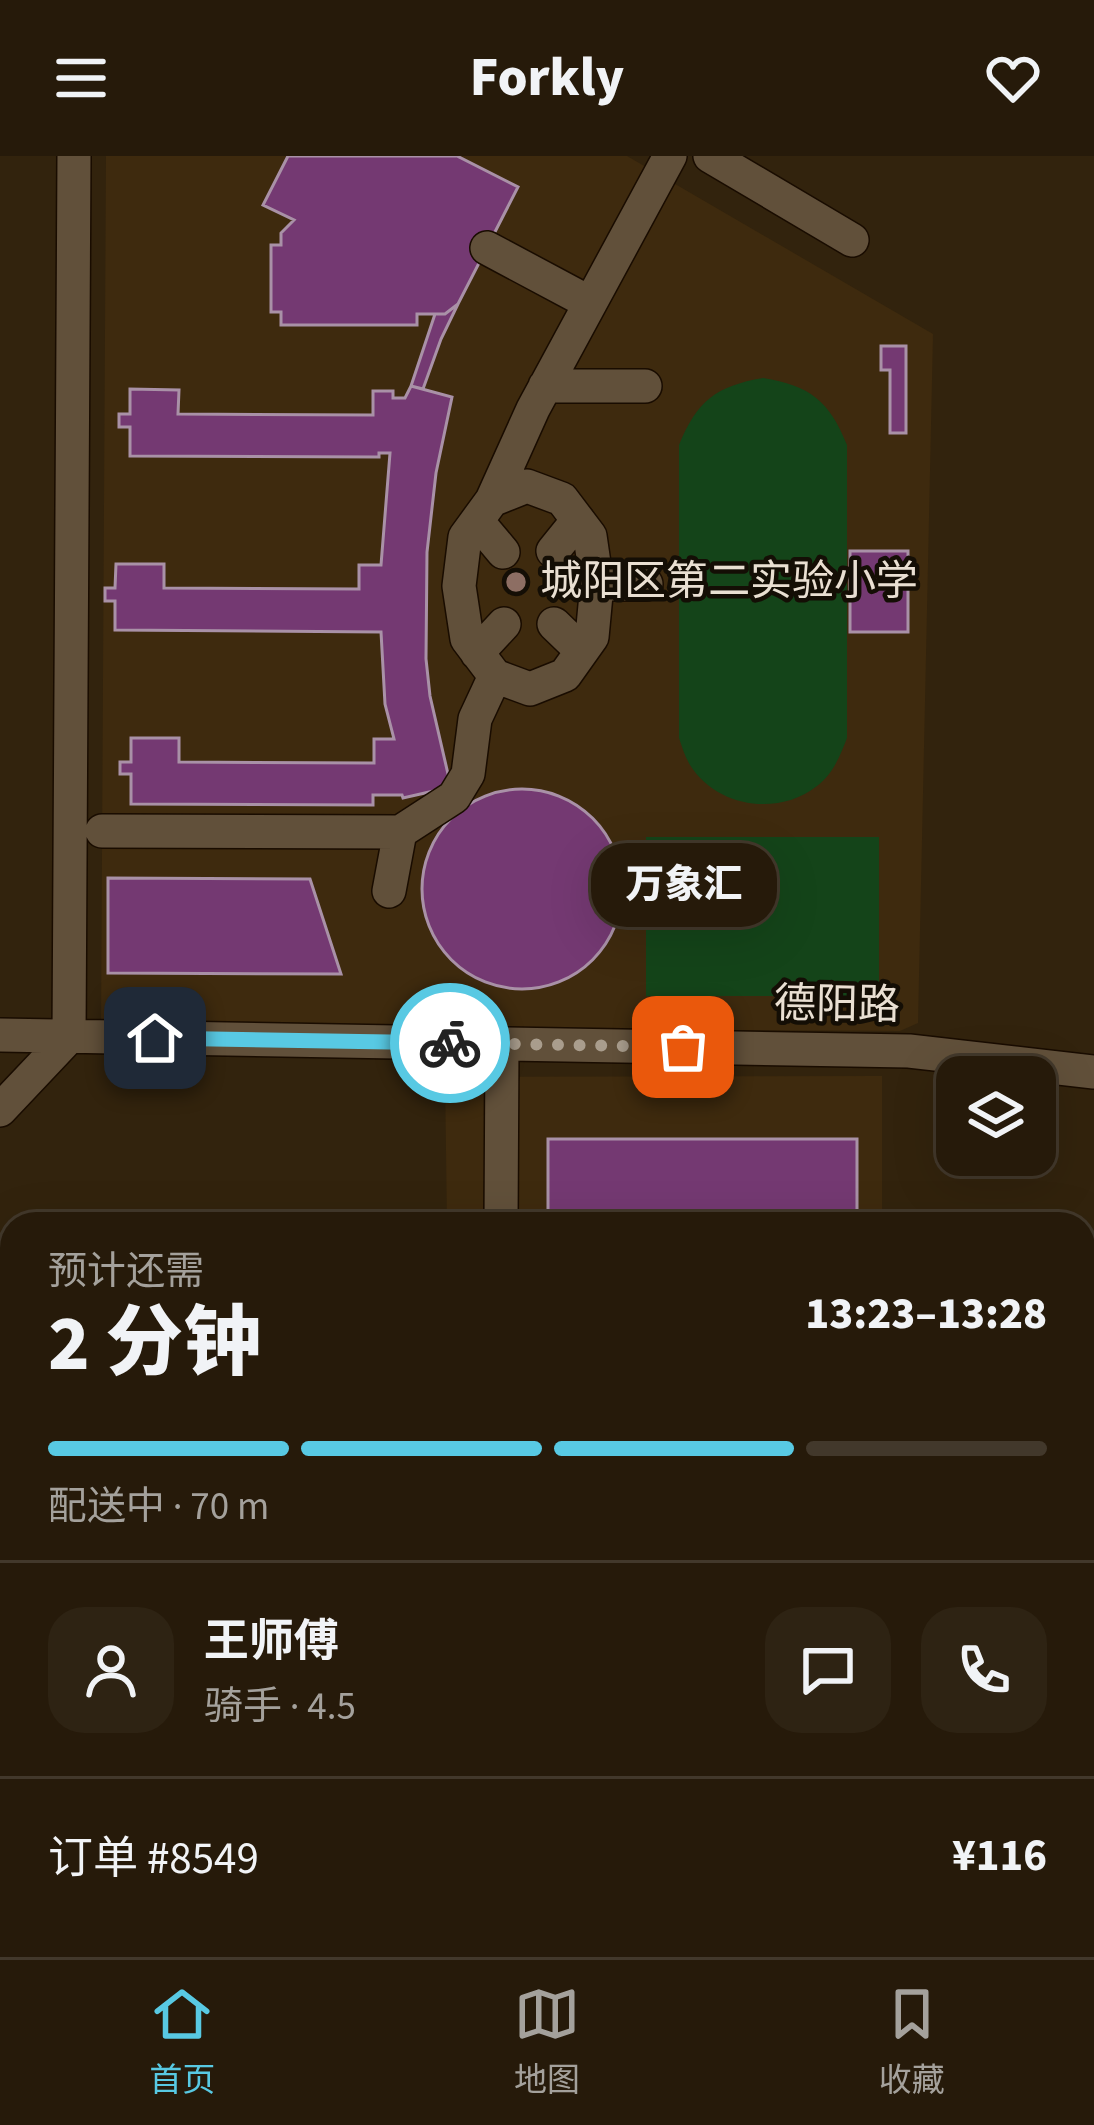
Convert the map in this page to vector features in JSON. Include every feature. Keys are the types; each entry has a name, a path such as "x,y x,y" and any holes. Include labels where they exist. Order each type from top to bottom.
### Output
{"street":[{"path":"0,1109 69,1037 74,156"},
{"path":"710,156 852,240"},
{"path":"484,510 527,486 562,499 590,536 597,584 592,637 566,675 530,689 486,664 467,639 459,586 465,537 484,510 665,165"},
{"path":"487,248 590,303"},
{"path":"545,386 645,386"},
{"path":"484,510 503,552"},
{"path":"553,550 578,520"},
{"path":"597,584 646,584"},
{"path":"102,831 400,832 454,797 468,774 486,664 504,624"},
{"path":"554,624 582,651"},
{"path":"389,891 400,832"},
{"name":"德阳路","path":"0,1035 909,1051 1094,1072"},
{"path":"502,1044 502,1212"}],"shaded area":[{"name":"城阳区第二实验小学","path":"106,156 627,156 933,334 918,1023 900,1031 101,1027"},
{"path":"882,1076 882,1212 447,1212 445,1077"}],"green space":[{"path":"763,378 816,398 833,417 847,445 847,738 832,770 817,786 801,796 767,804 749,803 715,790 690,765 679,738 679,445 693,417 710,398"},
{"path":"646,837 879,837 879,996 646,996"}],"building":[{"path":"288,156 457,156 518,187 458,304 445,314 417,314 417,325 281,325 281,312 271,312 271,245 281,245 281,233 294,220 263,205"},
{"path":"458,304 423,389 411,386 435,314 445,314"},
{"path":"881,346 906,346 906,433 890,433 890,370 881,370"},
{"path":"411,386 452,397 436,473 427,552 426,659 451,787 403,798 373,795 373,805 131,804 131,774 120,774 120,762 131,762 131,738 179,738 179,762 374,763 374,739 394,739 385,704 381,632 115,630 115,601 105,601 105,588 115,588 116,564 164,564 164,588 359,589 359,565 381,565 390,453 379,453 379,457 130,456 130,427 119,427 119,414 130,414 130,389 179,390 178,414 373,415 373,391 393,391 393,398 405,398"},
{"path":"850,551 908,551 908,632 850,632"},
{"path":"522,789 560,797 592,819 614,851 622,889 614,927 592,959 560,981 522,989 484,981 452,959 430,927 422,889 430,851 452,819 484,797"},
{"path":"108,878 310,879 341,974 108,973"},
{"path":"548,1139 857,1139 857,1212 548,1212"}],"way so far":[{"path":"450,1043 683,1047"}],"place":[{"name":"城阳区第二实验小学","path":"516,582"},
{"name":"万象汇","path":"683,1047"}],"route":[{"path":"155,1038 450,1043"}]}
